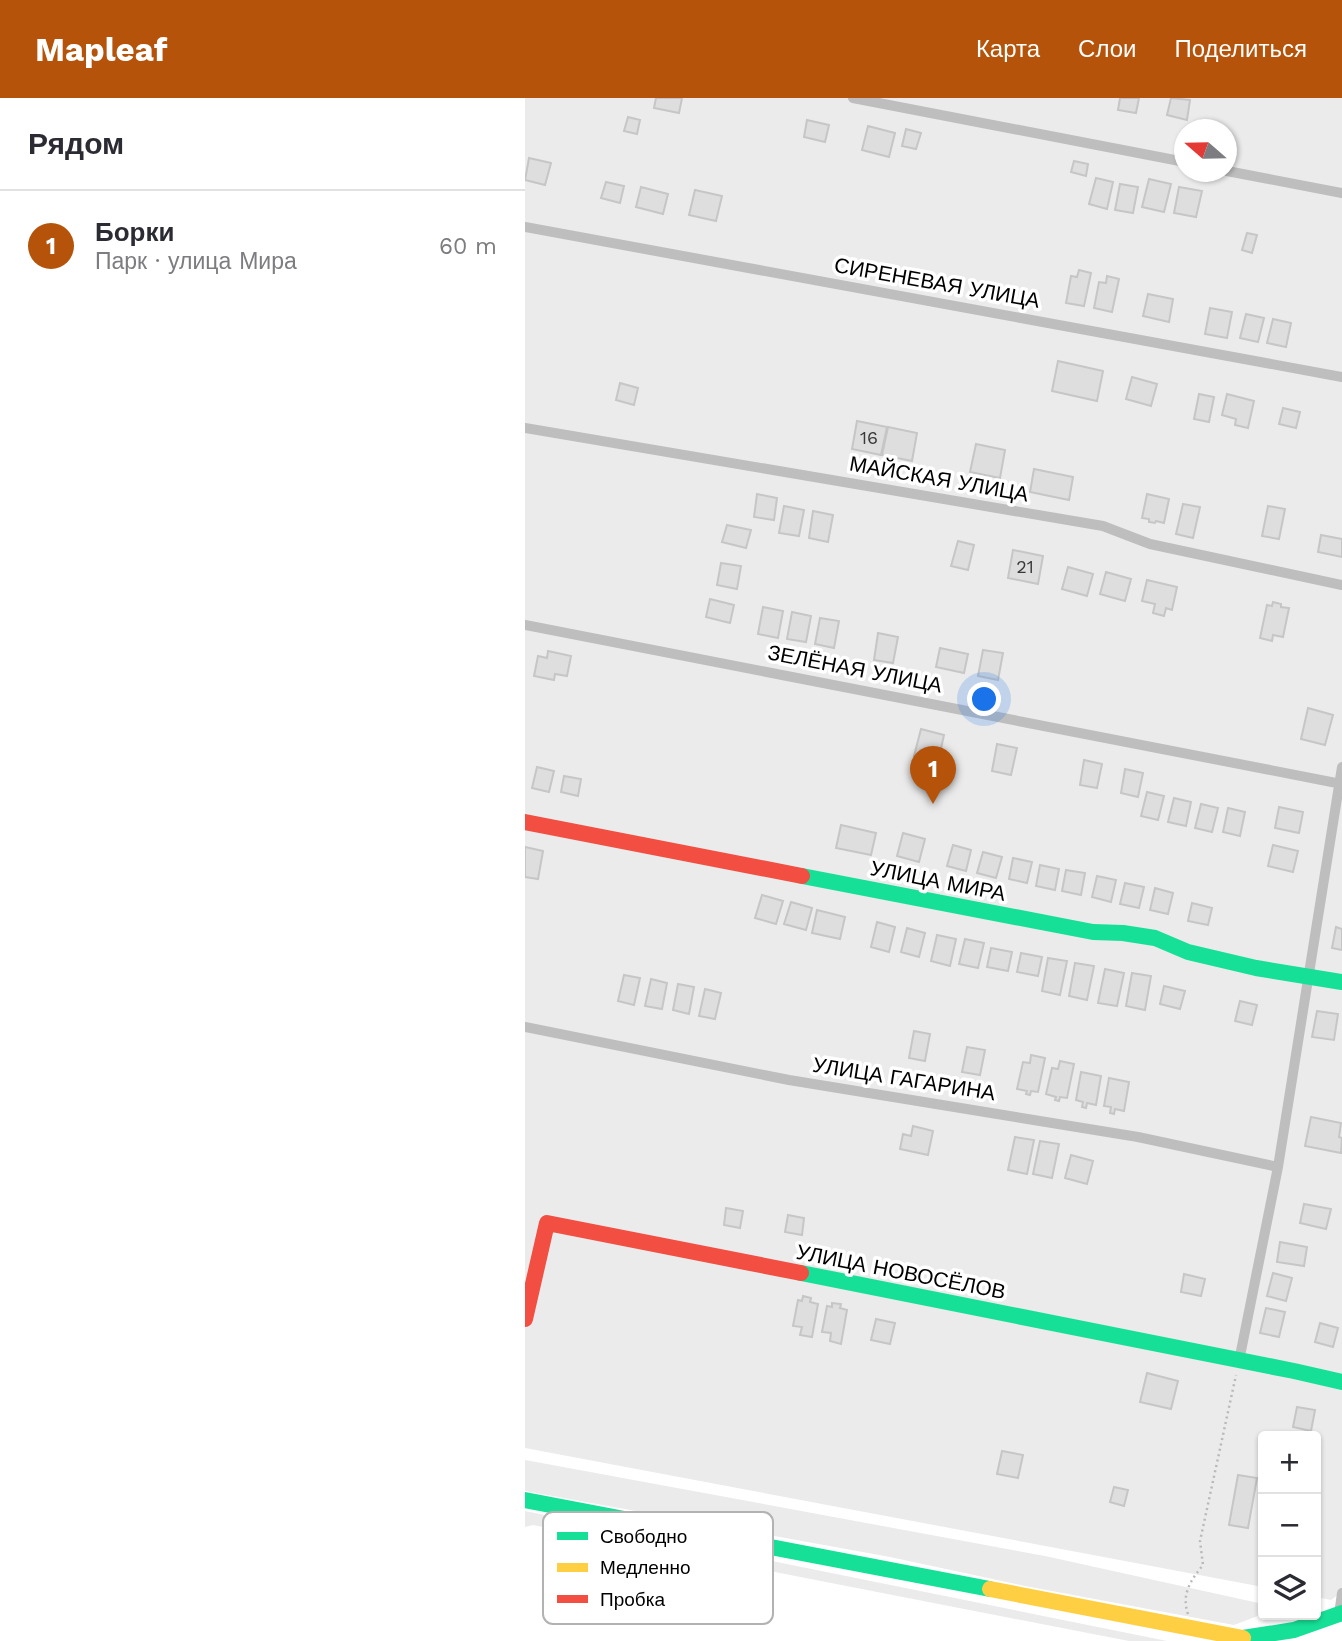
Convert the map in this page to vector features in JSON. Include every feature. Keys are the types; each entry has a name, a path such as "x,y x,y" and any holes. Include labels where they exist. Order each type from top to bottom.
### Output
{"street":[{"path":"853,98 1174,160"},
{"path":"1237,173 1342,193"},
{"name":"СИРЕНЕВАЯ УЛИЦА","path":"525,227 1342,377"},
{"name":"МАЙСКАЯ УЛИЦА","path":"525,428 1103,526 1150,544 1342,586"},
{"name":"ЗЕЛЁНАЯ УЛИЦА","path":"525,625 1340,784"},
{"path":"1239,1361 1278,1167 1342,767"},
{"name":"УЛИЦА МИРА","path":"525,822 1093,932 1155,938 1188,952 1256,968 1342,982"},
{"name":"УЛИЦА ГАГАРИНА","path":"525,1027 789,1080 1138,1137 1278,1167"},
{"name":"УЛИЦА НОВОСЁЛОВ","path":"525,1319 547,1223 1342,1382"},
{"path":"525,1500 585,1512"},
{"path":"773,1550 1198,1635 1244,1638 1282,1634 1340,1614 1342,1593"}],"path":[{"path":"1198,1635 1185,1605 1186,1596 1191,1581 1203,1565 1200,1541 1239,1361"}],"shaded area":[{"path":"525,98 1342,98 1342,1592 1331,1600 1321,1598 1321,1431 1258,1431 1258,1586 525,1448"},
{"path":"525,1460 1045,1556 1258,1603 1258,1616 1234,1625 773,1536 773,1512 641,1512 525,1491"},
{"path":"525,1511 543,1515 543,1527 525,1527"},
{"path":"773,1561 1167,1641 1129,1641 773,1572"}],"building":[{"path":"656,98 682,98 679,113 654,108"},
{"path":"1120,98 1139,98 1136,113 1118,110"},
{"path":"1171,98 1190,100 1187,119 1167,115"},
{"path":"628,117 640,120 637,134 624,131"},
{"path":"807,120 829,125 825,142 804,137"},
{"path":"868,126 895,133 889,157 862,150"},
{"path":"906,129 921,133 916,149 902,146"},
{"path":"529,158 551,163 545,185 525,180"},
{"path":"1074,161 1088,164 1086,176 1071,172"},
{"path":"1096,178 1113,182 1107,209 1089,204"},
{"path":"1149,179 1171,184 1164,212 1142,207"},
{"path":"606,182 624,186 620,203 601,198"},
{"path":"1120,184 1138,187 1133,213 1115,210"},
{"path":"641,187 668,194 663,214 636,207"},
{"path":"1179,187 1202,191 1196,217 1174,213"},
{"path":"695,190 722,196 716,221 689,215"},
{"path":"1247,233 1257,235 1252,253 1242,250"},
{"path":"1079,270 1091,273 1084,306 1066,303 1071,276 1077,277"},
{"path":"1107,276 1119,279 1112,312 1094,308 1099,282 1106,283"},
{"path":"1148,294 1173,299 1169,322 1143,316"},
{"path":"1210,308 1232,312 1227,338 1205,334"},
{"path":"1246,314 1264,318 1258,342 1240,338"},
{"path":"1273,319 1291,323 1286,347 1267,343"},
{"path":"1058,361 1103,371 1097,401 1052,391"},
{"path":"1132,377 1157,384 1151,406 1126,399"},
{"path":"620,383 638,388 634,405 616,400"},
{"path":"1199,394 1214,397 1209,422 1194,419"},
{"path":"1227,394 1254,401 1248,428 1235,425 1236,419 1222,415"},
{"path":"1283,408 1300,412 1296,428 1279,424"},
{"path":"857,421 887,427 881,455 852,449"},
{"path":"888,427 917,433 912,461 882,455"},
{"path":"976,444 1005,450 1000,478 970,472"},
{"path":"1034,469 1073,477 1069,500 1030,492"},
{"path":"757,494 777,498 774,520 754,517"},
{"path":"1147,494 1169,499 1164,523 1149,522 1149,519 1142,518"},
{"path":"1183,504 1200,507 1193,538 1176,534"},
{"path":"784,506 804,510 799,536 779,533"},
{"path":"1268,506 1285,509 1279,539 1262,536"},
{"path":"813,511 833,515 828,542 809,538"},
{"path":"727,525 751,530 746,548 722,542"},
{"path":"1321,535 1342,539 1342,557 1318,552"},
{"path":"958,541 974,545 968,570 951,566"},
{"path":"1013,550 1043,556 1038,584 1008,578"},
{"path":"721,563 741,566 737,589 717,585"},
{"path":"1068,567 1093,574 1087,596 1062,589"},
{"path":"1106,572 1131,579 1125,601 1100,594"},
{"path":"1147,580 1177,587 1172,610 1166,608 1164,616 1153,613 1155,604 1142,601"},
{"path":"710,599 734,605 730,623 706,617"},
{"path":"1273,602 1289,608 1283,637 1273,635 1272,641 1260,638 1267,605 1272,606"},
{"path":"763,607 783,611 778,638 758,634"},
{"path":"792,612 811,616 806,642 787,639"},
{"path":"820,618 839,621 834,648 815,644"},
{"path":"878,633 898,637 893,663 874,660"},
{"path":"940,648 968,654 964,673 936,667"},
{"path":"983,650 1003,653 998,680 978,676"},
{"path":"548,651 571,656 567,676 555,674 554,680 534,676 538,656 547,658"},
{"path":"1308,708 1333,715 1325,745 1301,739"},
{"path":"921,729 944,735 938,762 914,756"},
{"path":"997,744 1017,748 1011,775 992,771"},
{"path":"1084,760 1102,764 1097,788 1080,785"},
{"path":"537,767 554,771 549,792 532,788"},
{"path":"1125,769 1143,773 1138,797 1121,793"},
{"path":"564,776 581,779 578,796 561,792"},
{"path":"1147,792 1164,796 1158,820 1141,816"},
{"path":"1174,798 1191,802 1186,826 1168,822"},
{"path":"1201,804 1218,808 1212,832 1195,828"},
{"path":"1279,807 1303,812 1299,833 1275,828"},
{"path":"1228,808 1245,812 1240,836 1223,832"},
{"path":"841,825 876,833 871,855 836,848"},
{"path":"903,833 925,839 919,862 897,856"},
{"path":"953,845 971,850 966,871 947,866"},
{"path":"1273,845 1298,851 1293,872 1268,866"},
{"path":"525,847 543,851 538,879 525,877"},
{"path":"983,852 1002,857 996,878 977,873"},
{"path":"1013,858 1032,862 1027,883 1009,879"},
{"path":"1040,865 1059,869 1055,890 1036,886"},
{"path":"1066,870 1085,873 1081,895 1062,891"},
{"path":"1097,876 1116,880 1111,902 1092,897"},
{"path":"1125,883 1144,887 1139,908 1120,904"},
{"path":"1155,888 1173,893 1168,914 1150,910"},
{"path":"762,895 783,901 776,924 755,918"},
{"path":"791,902 812,908 806,930 784,924"},
{"path":"1192,903 1212,908 1208,925 1188,921"},
{"path":"817,910 845,917 840,939 812,933"},
{"path":"877,922 895,927 889,952 871,947"},
{"path":"1336,927 1342,929 1342,950 1332,948"},
{"path":"907,928 925,933 919,957 901,952"},
{"path":"937,935 956,939 950,966 931,961"},
{"path":"965,939 984,943 978,968 959,964"},
{"path":"991,948 1012,952 1008,971 987,967"},
{"path":"1021,953 1042,957 1038,976 1017,972"},
{"path":"1048,958 1067,961 1060,995 1042,991"},
{"path":"1075,963 1094,966 1087,1000 1069,996"},
{"path":"1105,969 1124,973 1117,1006 1098,1003"},
{"path":"1132,973 1151,976 1145,1010 1126,1006"},
{"path":"624,975 640,978 634,1005 618,1001"},
{"path":"651,979 667,983 662,1009 645,1006"},
{"path":"678,984 694,987 689,1014 673,1010"},
{"path":"1164,986 1185,991 1180,1009 1160,1004"},
{"path":"705,989 721,993 715,1019 699,1016"},
{"path":"1240,1001 1257,1005 1252,1025 1235,1021"},
{"path":"1317,1011 1338,1014 1334,1040 1312,1037"},
{"path":"914,1031 930,1034 925,1061 909,1058"},
{"path":"967,1047 985,1050 980,1075 962,1072"},
{"path":"1031,1055 1045,1058 1038,1092 1031,1091 1030,1095 1026,1094 1027,1091 1017,1089 1023,1062 1030,1063"},
{"path":"1060,1061 1074,1064 1067,1098 1060,1097 1059,1101 1046,1094 1052,1068 1058,1069"},
{"path":"1081,1072 1101,1076 1096,1105 1087,1103 1086,1108 1082,1107 1083,1102 1076,1100"},
{"path":"1109,1078 1129,1082 1124,1111 1115,1109 1114,1114 1110,1113 1111,1107 1104,1106"},
{"path":"1311,1117 1341,1123 1341,1153 1305,1146"},
{"path":"913,1126 933,1131 928,1155 900,1149 903,1134 911,1136"},
{"path":"1015,1137 1034,1140 1027,1174 1008,1170"},
{"path":"1040,1141 1059,1144 1052,1178 1033,1174"},
{"path":"1071,1155 1093,1161 1087,1184 1065,1178"},
{"path":"1304,1204 1331,1209 1326,1229 1300,1223"},
{"path":"726,1208 743,1211 740,1228 724,1225"},
{"path":"788,1215 804,1218 802,1235 785,1232"},
{"path":"1280,1242 1307,1247 1304,1266 1277,1262"},
{"path":"1273,1273 1292,1278 1286,1301 1267,1296"},
{"path":"1184,1274 1205,1279 1201,1296 1181,1292"},
{"path":"803,1296 818,1304 812,1337 800,1335 802,1327 793,1326 798,1300 802,1301"},
{"path":"832,1303 841,1304 840,1308 847,1310 841,1344 830,1341 831,1333 822,1332 827,1306 832,1307"},
{"path":"1266,1308 1285,1312 1279,1337 1260,1333"},
{"path":"876,1319 895,1323 890,1344 871,1340"},
{"path":"1320,1323 1338,1328 1333,1347 1315,1342"},
{"path":"1147,1373 1178,1381 1171,1409 1140,1402"},
{"path":"1297,1407 1315,1410 1311,1431 1293,1427"},
{"path":"1002,1451 1023,1455 1018,1478 997,1474"},
{"path":"1238,1475 1257,1478 1248,1528 1229,1525"},
{"path":"1114,1487 1128,1490 1124,1506 1110,1502"}],"traffic: fast":[{"path":"802,876 1093,932 1155,938 1188,952 1256,968 1342,982"},
{"path":"801,1273 1342,1382"},
{"path":"525,1500 588,1512"},
{"path":"773,1547 990,1589"},
{"path":"1243,1638 1294,1630 1342,1613"}],"traffic: slow":[{"path":"990,1589 1243,1638"}],"traffic: jam":[{"path":"525,822 802,876"},
{"path":"525,1319 547,1223 801,1273"}],"place":[{"name":"Борки","path":"933,804"}]}
